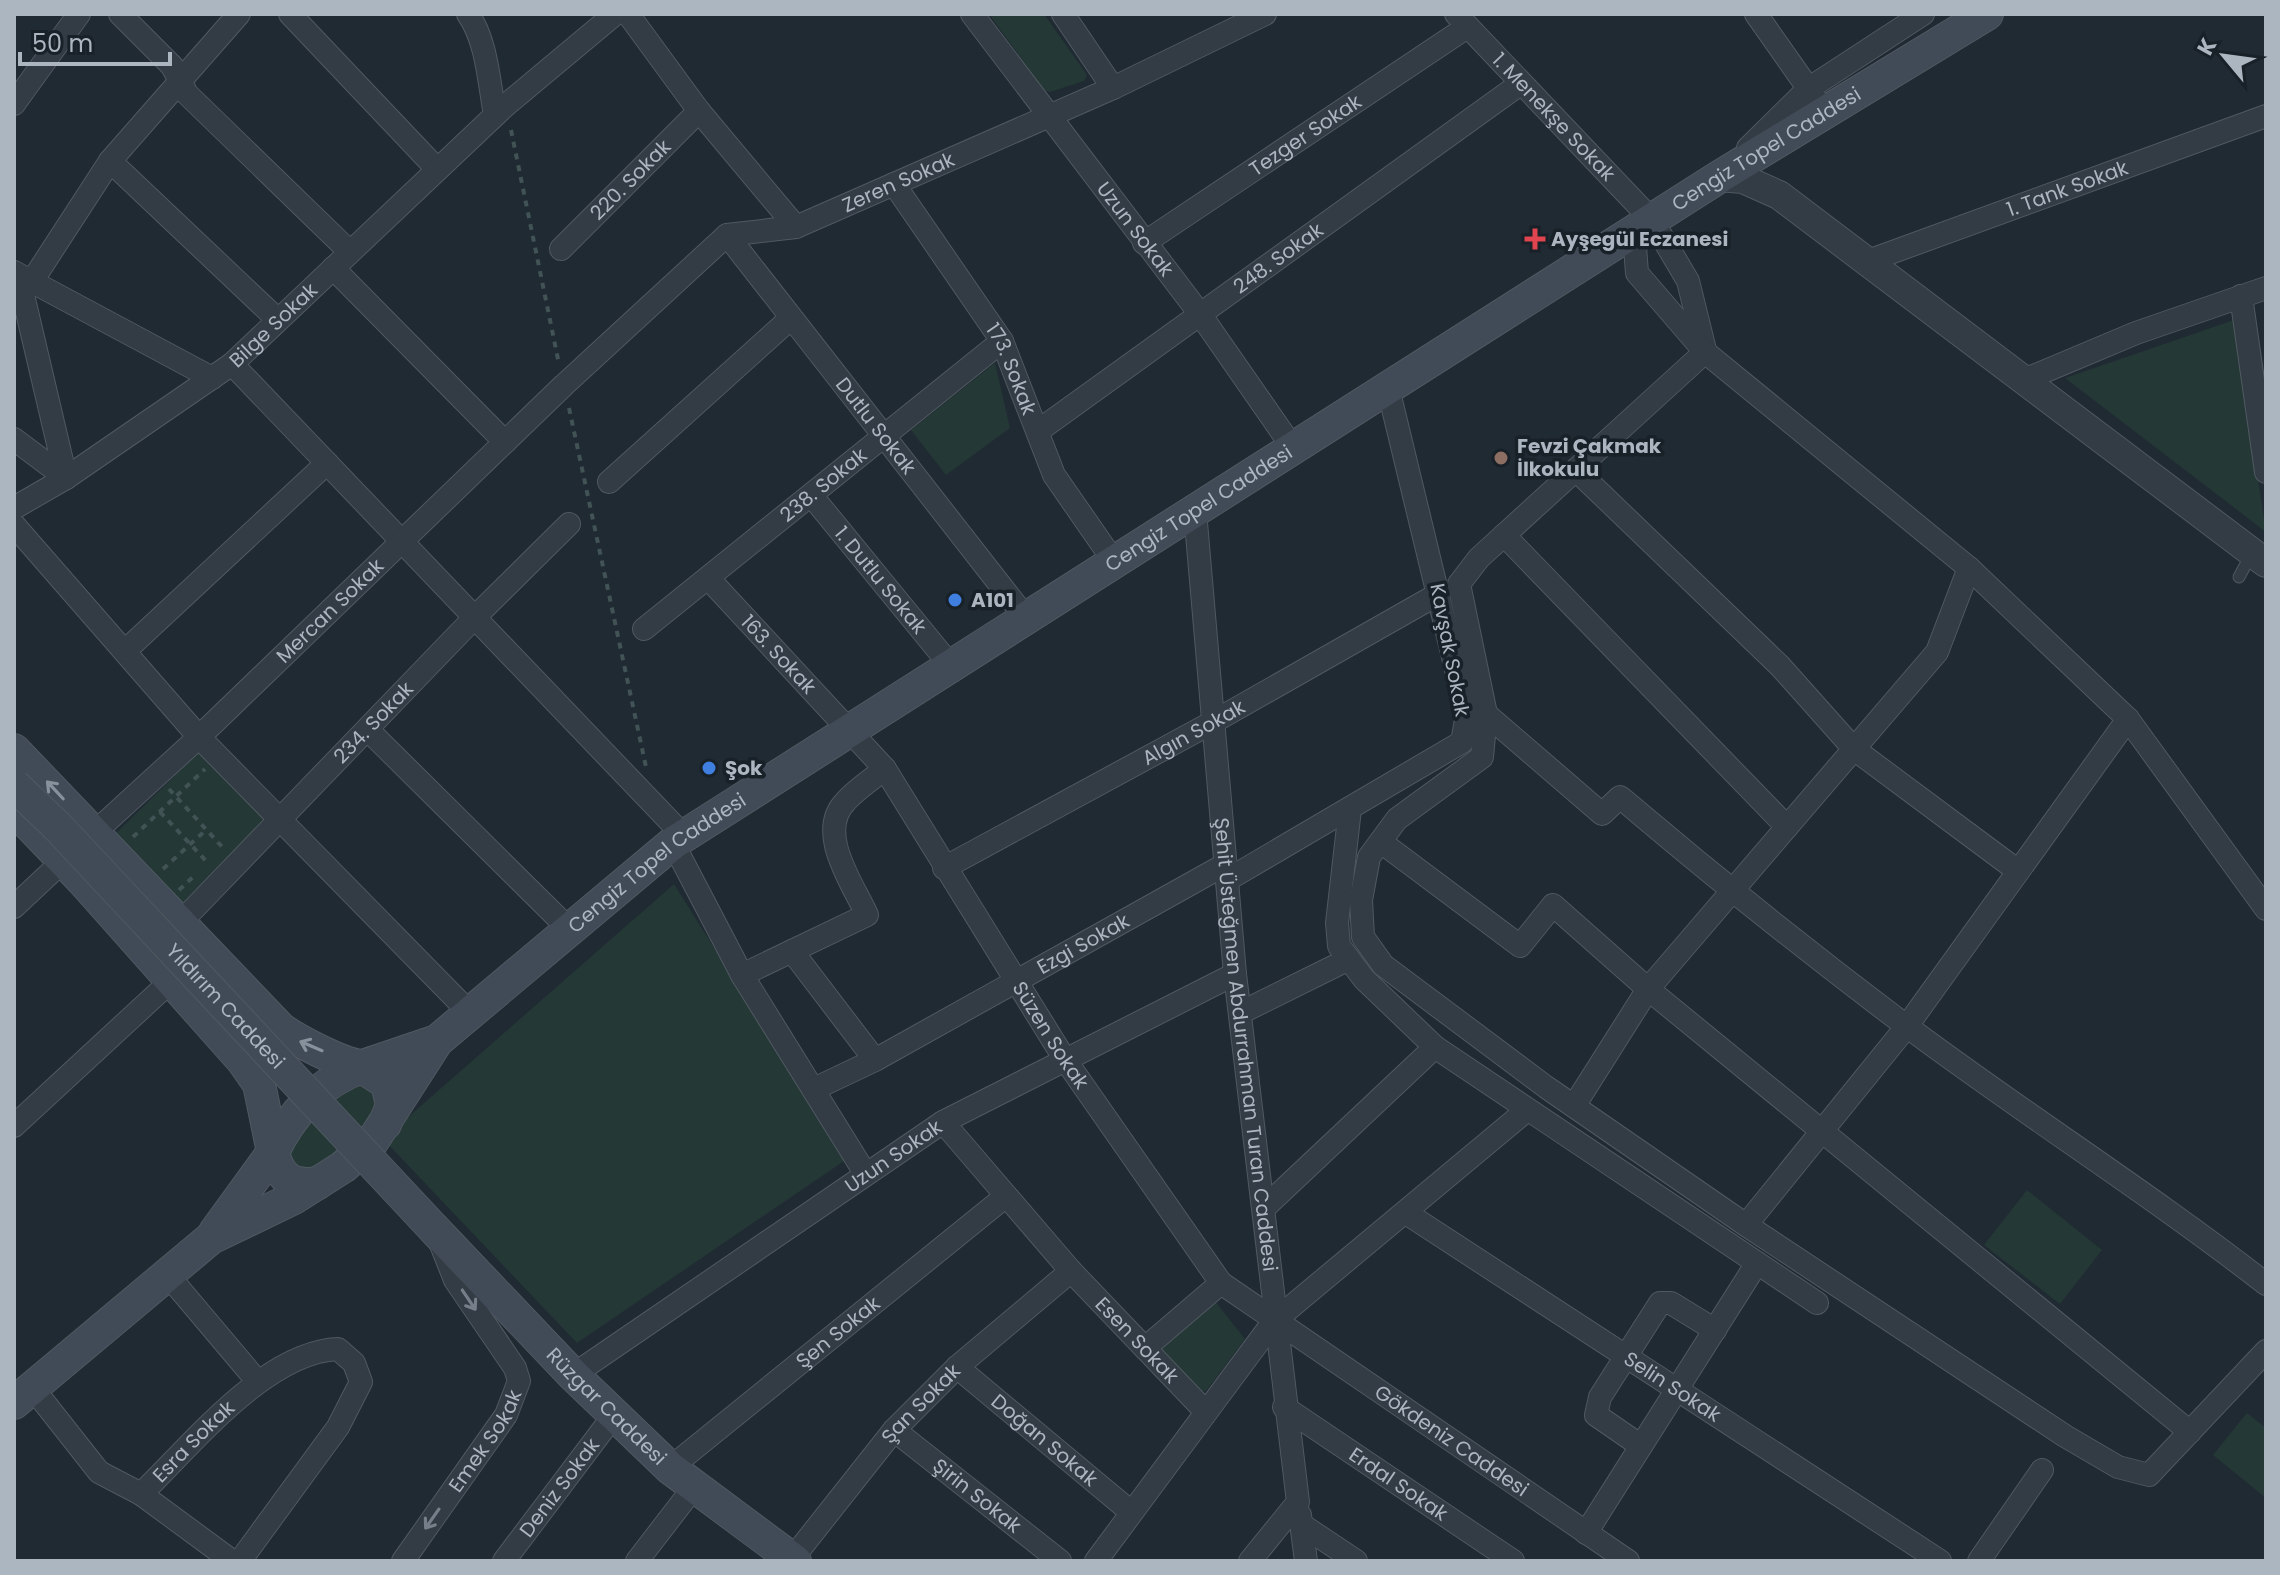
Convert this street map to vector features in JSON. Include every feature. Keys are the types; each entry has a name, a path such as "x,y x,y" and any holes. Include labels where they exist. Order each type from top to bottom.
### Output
{"main road":[{"name":"Cengiz Topel Caddesi","path":"437,1041 678,840 1719,177 1816,100 1987,14"},
{"path":"14,750 281,1029 304,1044 362,1067 387,1083 392,1105 385,1124"},
{"name":"Yıldırım Caddesi","path":"14,785 57,826 435,1230"},
{"path":"14,809 172,980 259,1084 277,1169 288,1180 298,1184 318,1183"},
{"path":"211,1238 302,1106 339,1077 437,1041"},
{"path":"23,1395 211,1238 318,1183 372,1142 437,1041"},
{"name":"Rüzgar Caddesi","path":"435,1230 614,1415 682,1477 793,1560"}],"street":[{"path":"14,104 79,14"},
{"path":"120,14 172,66 187,94 350,252"},
{"path":"66,478 23,295 23,277 110,161 239,14"},
{"path":"290,14 437,169"},
{"path":"468,14 501,110"},
{"name":"Uzun Sokak","path":"972,14 1200,314 1293,448"},
{"path":"1063,14 1113,88"},
{"name":"Zeren Sokak","path":"727,235 796,227 1113,88 1240,20 1265,14"},
{"path":"1756,14 1816,100 1923,14"},
{"path":"615,15 796,227"},
{"name":"Bilge Sokak","path":"14,508 66,478 232,364 501,110 615,15"},
{"name":"1. Menekşe Sokak","path":"1461,20 1652,220 1688,281 1705,352"},
{"name":"Tezger Sokak","path":"1144,243 1461,20"},
{"name":"248. Sokak","path":"1038,431 1520,84"},
{"name":"220. Sokak","path":"561,249 699,111"},
{"name":"1. Tank Sokak","path":"1868,261 2266,116"},
{"path":"110,161 278,320"},
{"path":"1719,177 1743,179 1779,195 2024,380 2252,564"},
{"name":"173. Sokak","path":"894,184 1002,341 1054,475 1115,563"},
{"path":"1652,220 1635,247 1637,273 1705,352 1969,568 2128,719 2266,908"},
{"path":"564,385 727,235"},
{"name":"Dutlu Sokak","path":"727,235 1026,618"},
{"path":"333,268 505,442"},
{"path":"23,277 212,378"},
{"path":"2024,380 2136,333 2266,288"},
{"path":"2241,296 2266,472"},
{"path":"609,482 791,318"},
{"name":"238. Sokak","path":"644,629 1002,341"},
{"path":"1705,352 1479,558 1459,584 1486,714 1482,757 1397,819 1369,857 1361,900 1363,937 1383,965 1574,1106 1746,1225 2065,1436 2118,1467 2149,1475 2266,1351"},
{"path":"232,364 654,805 678,840 742,975 865,1173"},
{"name":"Mercan Sokak","path":"94,833 199,737 564,385"},
{"name":"Kavşak Sokak","path":"1226,872 1350,809 1462,742 1467,715 1440,593 1388,388"},
{"path":"14,439 66,478"},
{"path":"125,651 327,463"},
{"path":"1576,470 1780,666 1854,749 2018,871"},
{"name":"1. Dutlu Sokak","path":"811,495 951,666"},
{"name":"Şehit Üsteğmen Abdurrahman Turan Caddesi","path":"1195,511 1235,974 1264,1208 1284,1407 1306,1561"},
{"name":"234. Sokak","path":"179,924 569,524"},
{"path":"14,525 199,737 470,1013"},
{"path":"1504,535 1787,827"},
{"path":"1574,1106 1648,989 1937,652 1969,568"},
{"name":"163. Sokak","path":"708,578 849,729"},
{"name":"Algın Sokak","path":"944,868 1213,722 1440,593"},
{"path":"1486,714 1602,814 1620,797 1732,891 1907,1026 2207,1238 2266,1284"},
{"path":"1746,1225 1819,1130 1907,1026 2128,719"},
{"name":"Süzen Sokak","path":"849,729 885,769 1064,1058 1221,1283 1274,1321"},
{"path":"368,730 569,929"},
{"path":"742,975 867,915 835,845 832,827 843,803 885,769"},
{"path":"1350,809 1337,923 1339,946 1364,979 1435,1047 1817,1303"},
{"path":"1381,842 1520,946 1553,905 1648,989 2190,1432"},
{"path":"14,907 63,861"},
{"name":"Ezgi Sokak","path":"814,1089 875,1060 1017,981 1226,872"},
{"path":"792,951 875,1060"},
{"path":"1240,1013 1349,959"},
{"name":"Uzun Sokak","path":"573,1375 943,1122 1235,974"},
{"path":"14,1126 172,980"},
{"path":"1264,1208 1435,1047"},
{"path":"1096,1561 1274,1321 1527,1110"},
{"name":"Esen Sokak","path":"943,1122 1071,1271 1205,1411"},
{"name":"Şen Sokak","path":"637,1561 682,1477 1006,1196"},
{"name":"Selin Sokak","path":"1406,1213 1940,1561"},
{"name":"Emek Sokak","path":"403,1561 506,1415 519,1381 515,1368 455,1280 435,1230"},
{"path":"1586,1533 1757,1263"},
{"name":"Şan Sokak","path":"793,1560 894,1430 957,1367 1071,1271"},
{"path":"166,1273 258,1382"},
{"path":"1145,1348 1221,1283"},
{"path":"1641,1446 1596,1415 1600,1397 1660,1303 1671,1303 1715,1330"},
{"name":"Gökdeniz Caddesi","path":"1274,1321 1628,1561"},
{"name":"Esra Sokak","path":"23,1395 99,1472 141,1494 258,1382 317,1350 338,1349 354,1363 361,1382 338,1427 240,1561"},
{"name":"Doğan Sokak","path":"957,1367 1131,1512"},
{"name":"Erdal Sokak","path":"1284,1407 1513,1561"},
{"name":"Deniz Sokak","path":"504,1561 614,1415"},
{"name":"Şirin Sokak","path":"894,1430 1060,1561"},
{"path":"1979,1561 2042,1470"},
{"path":"141,1494 232,1561"},
{"path":"1250,1561 1298,1502"},
{"path":"1302,1525 1356,1561"}],"path":[{"path":"501,110 564,385 654,805"},
{"path":"128,842 219,758"},
{"path":"157,775 229,854"},
{"path":"160,812 208,863"},
{"path":"160,871 207,829"}],"green space":[{"path":"989,14 1044,14 1087,75 1084,81 1050,92 1044,90"},
{"path":"2234,320 2266,532 2065,378"},
{"path":"995,363 1010,428 946,475 911,430"},
{"path":"202,749 273,823 179,915 107,842"},
{"path":"674,884 847,1159 577,1343 383,1139"},
{"path":"361,1085 381,1097 368,1126 329,1162 317,1168 305,1169 296,1165 290,1154 309,1122 328,1104"},
{"path":"2027,1190 2102,1250 2060,1304 1984,1245"},
{"path":"1214,1300 1245,1339 1206,1391 1199,1392 1159,1348"},
{"path":"2247,1413 2266,1428 2266,1498 2213,1455"}],"place":[{"name":"Ayşegül Eczanesi","path":"1535,239"},
{"name":"Fevzi Çakmak İlkokulu","path":"1501,458"},
{"name":"A101","path":"955,600"},
{"name":"Şok","path":"709,768"}]}
